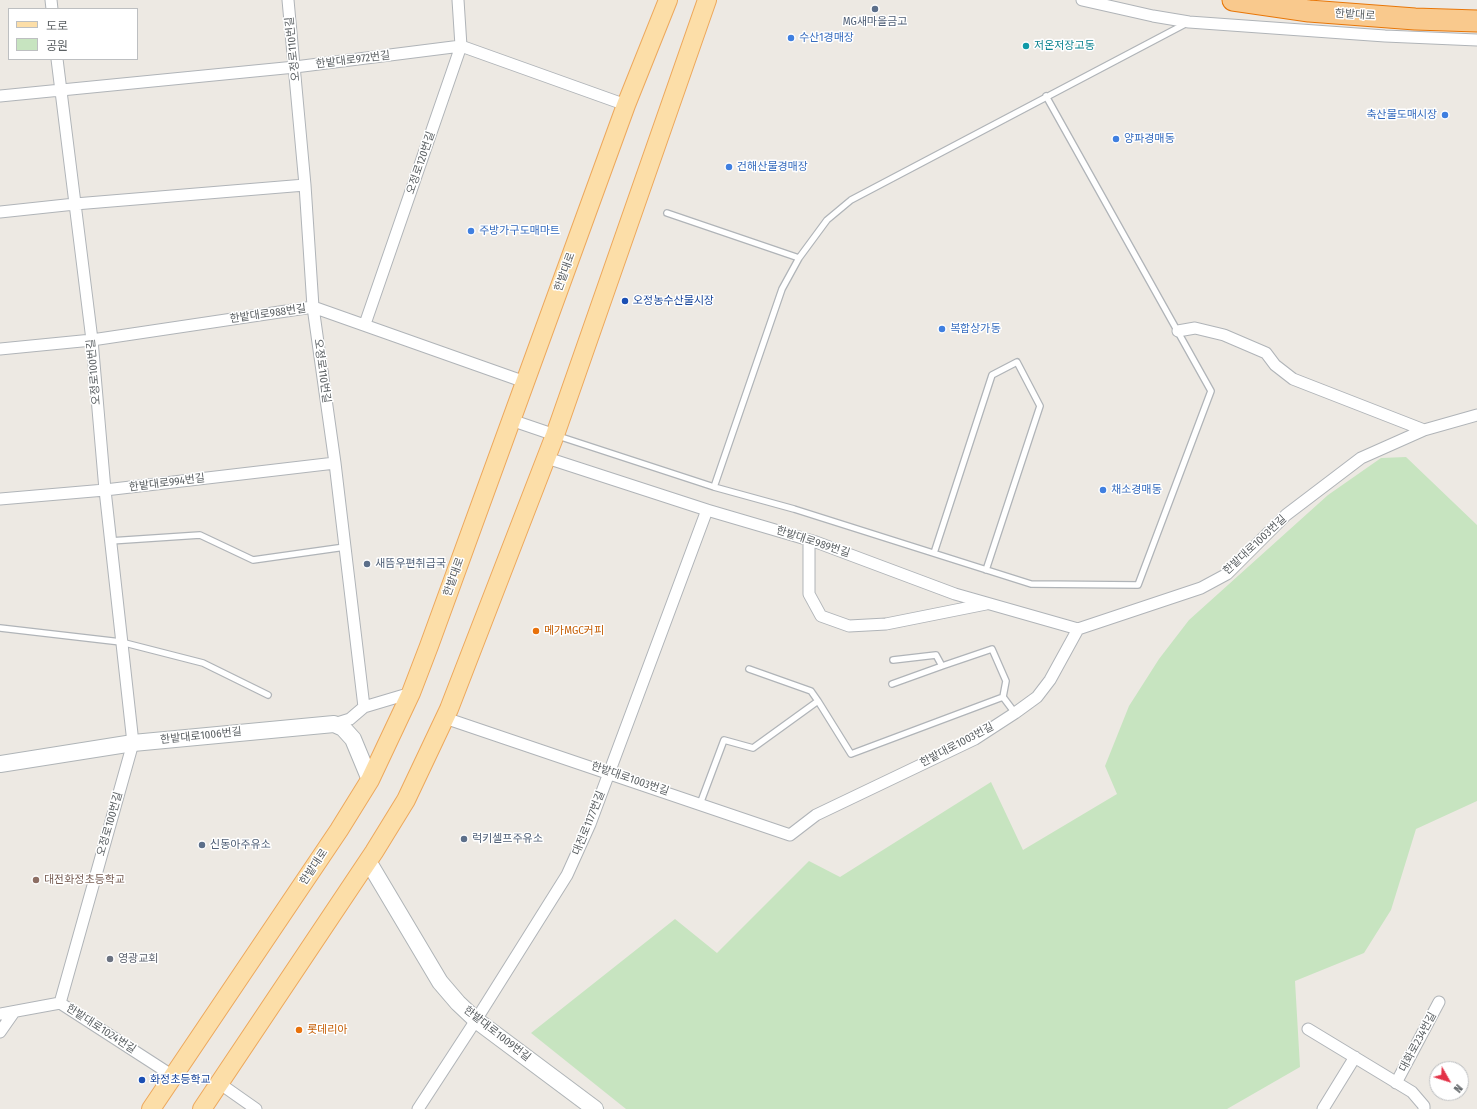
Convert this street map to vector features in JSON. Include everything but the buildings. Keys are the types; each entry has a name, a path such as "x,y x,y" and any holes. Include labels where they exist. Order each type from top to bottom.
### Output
{"highway":[{"name":"한밭대로","path":"1233,0 1309,11 1415,19 1477,21"}],"main road":[{"name":"한밭대로","path":"152,1109 339,830 370,780 411,693 626,105 668,0"},
{"path":"202,1109 368,861 406,800 445,718 547,458 707,0"}],"street":[{"name":"오정로110번길","path":"288,0 305,185 312,307 345,547 364,707"},
{"name":"오정로120번길","path":"365,324 461,46 458,0"},
{"path":"1082,0 1153,16 1189,22 1377,36 1477,40"},
{"name":"한밭대로972번길","path":"0,96 295,67 461,46 626,105"},
{"name":"오정로100번길","path":"57,60 92,340 110,541 133,743 60,1003"},
{"path":"0,212 75,204 305,185"},
{"name":"한밭대로988번길","path":"0,349 92,340 312,307 365,324 525,382"},
{"path":"1178,331 1195,328 1224,335 1266,353 1275,364 1293,379 1424,430"},
{"name":"한밭대로1003번길","path":"445,718 609,772 790,835 816,815 975,739 1015,713 1037,697 1050,680 1078,628 1201,588 1227,574 1286,515 1361,458 1424,430 1477,415"},
{"path":"511,420 555,435"},
{"name":"한밭대로989번길","path":"547,458 707,510 809,540 955,594 1078,628"},
{"name":"한밭대로994번길","path":"0,499 105,490 334,463"},
{"name":"대전로1177번길","path":"418,1109 476,1020 567,874 590,824 707,510"},
{"path":"809,540 809,594 822,616 848,626 886,624 989,604"},
{"path":"334,724 350,719 364,707 411,693"},
{"path":"334,724 343,728 353,739 370,780"},
{"name":"한밭대로1006번길","path":"0,764 133,743 334,724"},
{"name":"한밭대로1009번길","path":"368,861 440,982 458,1003 476,1020 595,1109"},
{"name":"대화로234번길","path":"1396,1083 1439,1002"},
{"name":"한밭대로1024번길","path":"0,1014 60,1003 173,1076"},
{"path":"0,1032 14,1012"},
{"name":"대화로234번길","path":"1308,1029 1412,1092 1424,1106 1424,1109"},
{"path":"1323,1109 1355,1057"},
{"path":"219,1083 256,1109"}],"lane":[{"path":"714,487 782,289 799,258 827,220 852,200 1046,96 1189,22"},
{"path":"555,435 714,487 794,509 1031,584 1138,585 1211,391 1046,96"},
{"path":"667,214 799,258"},
{"path":"934,553 992,374 1017,362 1040,406 986,570"},
{"path":"110,541 200,535 254,560 345,547"},
{"path":"0,628 121,642 203,663 268,695"},
{"path":"892,684 992,649 1006,681 1003,697 1015,713"},
{"path":"893,660 936,655 942,666"},
{"path":"749,669 811,691 851,754 1003,697"},
{"path":"700,804 724,740 753,748 818,701"}],"green space":[{"path":"1406,457 1477,525 1477,801 1416,829 1391,910 1364,953 1295,981 1300,1067 1227,1109 626,1109 531,1033 675,919 717,953 809,861 840,877 991,782 1023,850 1117,794 1105,766 1129,706 1159,659 1189,620 1328,495 1381,458"}],"place":[{"name":"MG새마을금고","path":"875,9"},
{"name":"수산1경매장","path":"791,38"},
{"name":"저온저장고동","path":"1026,46"},
{"name":"축산물도매시장","path":"1445,115"},
{"name":"양파경매동","path":"1116,139"},
{"name":"건해산물경매장","path":"729,167"},
{"name":"주방가구도매마트","path":"471,231"},
{"name":"오정농수산물시장","path":"625,301"},
{"name":"복합상가동","path":"942,329"},
{"name":"채소경매동","path":"1103,490"},
{"name":"새뜸우편취급국","path":"367,564"},
{"name":"메가MGC커피","path":"536,631"},
{"name":"럭키셀프주유소","path":"464,839"},
{"name":"신동아주유소","path":"202,845"},
{"name":"대전화정초등학교","path":"36,880"},
{"name":"영광교회","path":"110,959"},
{"name":"롯데리아","path":"299,1030"},
{"name":"화정초등학교","path":"142,1080"}]}
